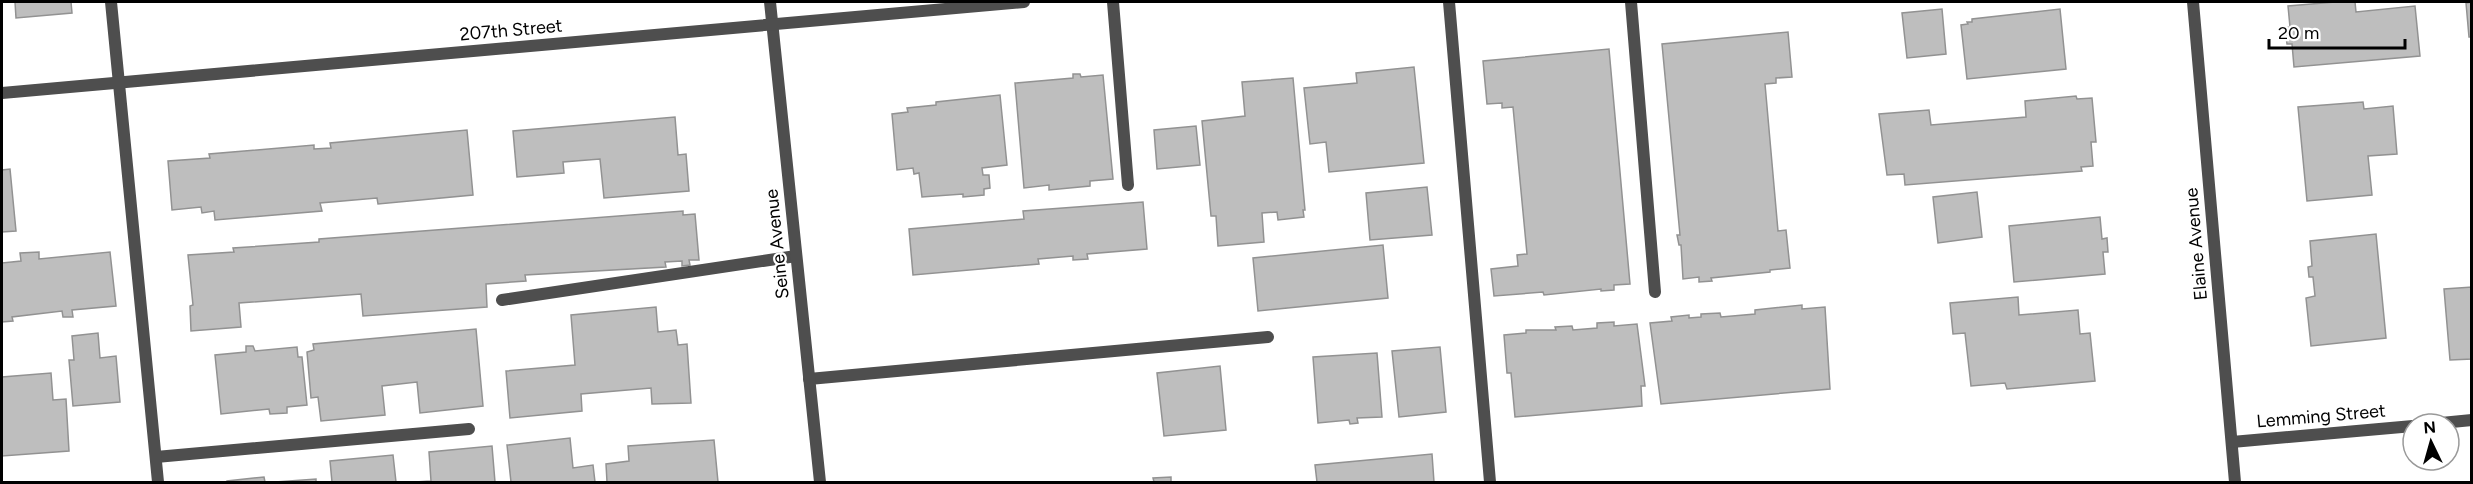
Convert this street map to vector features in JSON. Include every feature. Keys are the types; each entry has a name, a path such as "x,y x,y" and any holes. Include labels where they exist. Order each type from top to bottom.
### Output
{"street":[{"path":"111,2 158,483"},
{"name":"Seine Avenue","path":"770,2 820,483"},
{"name":"207th Street","path":"2,93 1024,2"},
{"path":"1113,2 1128,185"},
{"path":"1449,2 1490,483"},
{"path":"1631,2 1655,292"},
{"name":"Elaine Avenue","path":"2193,2 2235,483"},
{"path":"502,300 796,256"},
{"path":"809,380 1268,337"},
{"name":"Lemming Street","path":"2232,442 2401,427"},
{"path":"156,457 469,429"}],"building":[{"path":"15,2 71,2 72,13 16,18"},
{"path":"2355,2 2356,12 2415,6 2420,56 2294,67 2292,44 2287,44 2285,28 2290,27 2288,6"},
{"path":"2472,2 2472,37 2469,37 2466,3"},
{"path":"1942,9 1946,54 1907,58 1902,13"},
{"path":"2060,9 2066,69 1967,79 1961,25 1972,22 1972,19"},
{"path":"1788,32 1792,77 1776,78 1776,83 1765,84 1778,231 1786,230 1790,268 1711,278 1712,281 1699,282 1699,277 1683,279 1681,245 1679,245 1677,235 1680,235 1662,44"},
{"path":"1609,49 1630,284 1614,285 1614,290 1494,296 1491,269 1518,266 1517,255 1527,254 1513,107 1502,108 1502,103 1487,104 1483,61"},
{"path":"1414,67 1424,163 1329,172 1326,142 1310,144 1304,88 1357,83 1356,73"},
{"path":"1073,74 1080,74 1081,77 1103,75 1113,179 1090,181 1090,186 1049,190 1049,185 1024,188 1015,83 1073,78"},
{"path":"1293,78 1304,217 1278,220 1277,212 1262,213 1264,242 1218,246 1216,216 1211,216 1202,121 1245,116 1242,82"},
{"path":"1000,95 1007,165 982,168 983,175 989,175 990,188 984,189 984,195 922,197 919,173 914,174 913,168 897,170 892,114 908,112 907,108 936,105 936,102"},
{"path":"2076,96 2077,99 2092,98 2096,142 2091,142 2093,166 2081,167 2082,171 1905,185 1904,174 1887,175 1879,114 1929,110 1931,125 2026,117 2025,101"},
{"path":"2363,102 2364,109 2393,106 2397,154 2368,156 2372,195 2307,201 2298,107"},
{"path":"675,117 678,155 686,154 689,191 604,198 600,159 563,162 564,173 517,177 513,131"},
{"path":"1196,126 1200,165 1157,169 1154,130"},
{"path":"467,130 473,195 378,204 377,198 320,203 322,211 215,220 214,211 202,213 201,207 172,210 168,161 210,158 209,154 314,145 314,149 331,148 330,143"},
{"path":"10,169 16,231 2,232 2,170"},
{"path":"1427,187 1432,235 1370,240 1366,193"},
{"path":"1977,192 1982,237 1938,243 1933,197"},
{"path":"1143,202 1147,249 1087,254 1088,259 1073,260 1073,256 1038,259 1039,264 913,275 909,229 1024,219 1023,211"},
{"path":"683,211 683,215 695,214 699,260 689,260 690,265 682,266 682,261 665,262 666,267 525,275 526,281 486,284 487,307 363,316 361,294 239,303 241,327 191,331 190,306 193,305 188,255 234,252 233,248 319,242 319,239"},
{"path":"2100,217 2102,239 2107,238 2108,252 2103,252 2105,274 2014,282 2009,226"},
{"path":"2376,234 2386,338 2311,346 2306,298 2315,296 2313,277 2309,277 2308,267 2312,266 2310,241"},
{"path":"1383,245 1388,298 1258,311 1253,258"},
{"path":"39,252 39,259 110,252 116,306 72,310 73,317 63,317 62,311 12,317 13,321 2,322 2,263 21,261 20,253"},
{"path":"2472,287 2472,359 2450,360 2444,289"},
{"path":"2018,297 2019,315 2078,310 2080,334 2090,333 2095,381 2007,389 2005,383 1971,386 1965,333 1953,334 1950,303"},
{"path":"1802,305 1802,309 1825,307 1830,389 1661,404 1650,323 1672,321 1671,317 1689,315 1689,318 1701,317 1701,314 1720,313 1721,317 1755,314 1755,310"},
{"path":"656,307 658,332 676,330 678,345 687,344 691,403 652,404 651,388 581,394 582,411 510,418 506,371 575,365 571,315"},
{"path":"1614,322 1614,326 1637,324 1645,386 1641,386 1642,406 1515,417 1511,373 1507,373 1504,335 1526,333 1526,330 1556,330 1555,327 1572,326 1573,330 1597,328 1597,323"},
{"path":"476,329 483,406 420,413 417,382 382,386 385,415 321,421 318,397 311,398 307,352 314,350 313,344"},
{"path":"98,333 100,358 116,356 120,402 73,406 69,360 74,360 72,336"},
{"path":"246,346 253,346 255,351 297,347 298,357 302,357 307,405 287,407 287,413 270,414 269,409 221,414 215,355 246,352"},
{"path":"1440,347 1446,412 1399,417 1392,351"},
{"path":"1377,353 1382,417 1357,418 1358,423 1350,424 1349,420 1318,423 1313,357"},
{"path":"1220,366 1226,430 1164,436 1157,373"},
{"path":"51,373 53,400 66,399 69,451 2,456 2,377"},
{"path":"570,438 573,468 593,465 595,482 511,482 507,445"},
{"path":"714,440 718,482 607,482 606,464 629,461 628,446"},
{"path":"492,446 495,482 415,482 431,481 429,452"},
{"path":"1432,454 1434,482 1317,482 1315,465"},
{"path":"393,455 396,482 332,482 330,461"},
{"path":"264,477 265,482 227,482 227,481"},
{"path":"1171,477 1171,482 1154,482 1153,478"},
{"path":"316,479 316,482 275,482"}]}
